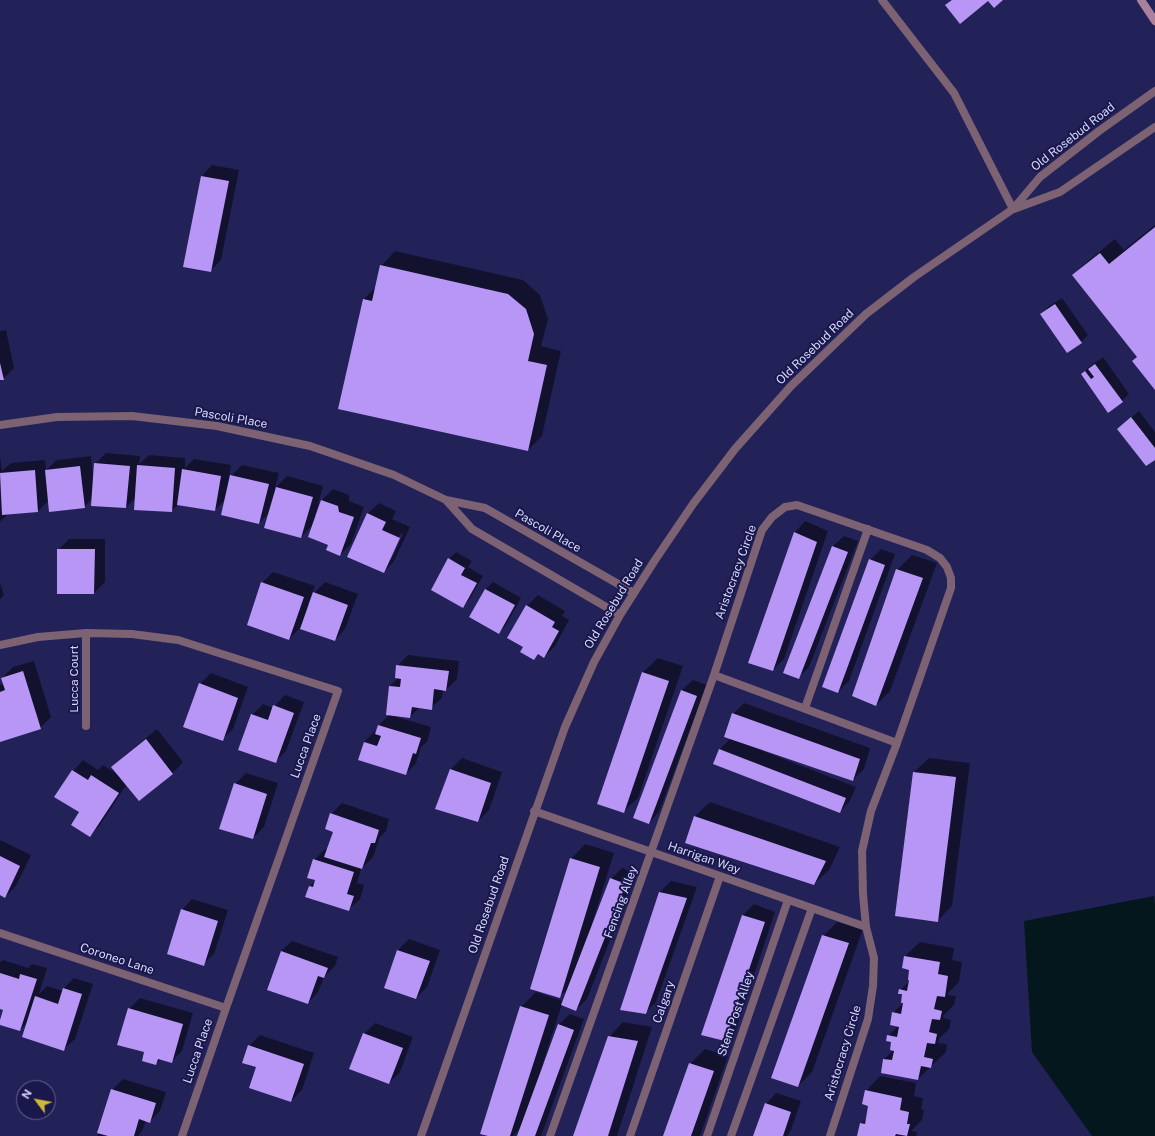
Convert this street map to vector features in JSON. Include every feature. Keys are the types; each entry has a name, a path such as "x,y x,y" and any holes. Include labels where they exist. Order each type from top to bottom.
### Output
{"main road":[{"path":"1141,0 1155,21"}],"street":[{"path":"882,0 954,93 1013,209"},
{"name":"Old Rosebud Road","path":"1013,209 1040,177 1098,130 1155,91"},
{"name":"Old Rosebud Road","path":"421,1136 565,727 594,662 620,615 693,504 735,449 791,386 866,314 914,277 1013,209 1060,192 1155,127"},
{"name":"Pascoli Place","path":"0,425 57,417 132,416 217,426 310,446 394,475 446,500 485,508 634,593"},
{"name":"Pascoli Place","path":"446,500 472,529 620,615"},
{"name":"Aristocracy Circle","path":"714,675 762,530 772,517 785,507 797,505 927,550 940,558 947,567 951,578 951,588 897,743 871,811 862,851 863,894 866,927 874,958 873,986 868,1019 830,1136"},
{"path":"805,708 868,530"},
{"name":"Lucca Place","path":"0,645 38,637 86,633 132,634 178,640 338,691 182,1136"},
{"name":"Lucca Court","path":"86,633 86,726"},
{"path":"714,675 897,743"},
{"name":"Fencing Alley","path":"550,1136 714,675"},
{"name":"Harrigan Way","path":"534,812 866,927"},
{"name":"Calgary","path":"630,1136 720,876"},
{"name":"Stem Post Alley","path":"707,1136 788,900"},
{"path":"731,1136 812,908"},
{"name":"Coroneo Lane","path":"0,933 226,1008"}],"shaded area":[{"path":"1154,896 1155,1136 1092,1136 1032,1052 1024,921"}],"building":[{"path":"952,0 1003,0 994,8 988,1 960,24 945,5"},
{"path":"201,176 229,181 211,272 183,267"},
{"path":"1155,227 1155,390 1132,361 1137,357 1072,275 1100,253 1109,264"},
{"path":"380,265 508,294 526,309 534,334 528,361 547,365 528,451 338,409 363,299 372,301"},
{"path":"1055,304 1082,343 1067,353 1040,314"},
{"path":"0,363 4,380 0,380"},
{"path":"1095,364 1123,402 1108,413 1081,374 1085,371 1091,379 1094,377 1088,369"},
{"path":"1131,417 1155,448 1155,460 1146,466 1117,429"},
{"path":"94,463 130,466 126,508 91,506"},
{"path":"137,465 175,468 172,512 134,510"},
{"path":"80,466 85,508 49,512 45,470"},
{"path":"182,469 221,476 215,511 177,505"},
{"path":"35,470 38,512 2,515 0,473"},
{"path":"230,475 269,484 259,524 221,515"},
{"path":"276,487 313,497 301,538 264,528"},
{"path":"321,500 338,506 339,512 354,517 340,556 326,550 328,545 308,537"},
{"path":"367,513 386,522 382,530 400,538 384,573 347,557"},
{"path":"794,532 817,542 773,671 748,663"},
{"path":"832,546 848,552 799,679 783,673"},
{"path":"57,549 95,549 94,594 57,594"},
{"path":"448,558 465,568 461,575 477,583 463,608 431,590"},
{"path":"869,559 885,565 838,693 822,687"},
{"path":"896,569 923,578 876,706 852,696"},
{"path":"261,582 304,597 289,640 247,625"},
{"path":"485,589 515,605 499,634 469,617"},
{"path":"313,592 348,605 335,641 300,629"},
{"path":"526,605 555,622 552,627 559,631 544,658 538,654 534,660 520,652 523,647 507,638"},
{"path":"396,665 449,671 446,691 434,689 432,710 412,707 410,718 386,715 389,686 400,687 401,679 395,678"},
{"path":"23,671 41,729 0,742 0,692 5,690 1,678"},
{"path":"642,672 669,681 624,813 597,804"},
{"path":"199,683 238,698 223,741 183,727"},
{"path":"681,690 697,696 649,824 633,818"},
{"path":"273,705 294,713 276,763 238,750 251,714 268,720"},
{"path":"732,713 860,759 853,781 724,737"},
{"path":"378,725 421,738 416,754 413,753 406,775 358,760 364,742 377,746 381,736 375,734"},
{"path":"146,739 173,774 139,801 111,767"},
{"path":"719,749 846,798 840,813 713,764"},
{"path":"450,769 491,783 478,822 435,809"},
{"path":"72,770 88,780 91,775 119,793 90,837 71,825 79,812 54,797"},
{"path":"913,772 956,777 938,922 895,916"},
{"path":"234,783 267,794 253,839 219,829"},
{"path":"330,813 379,830 375,843 371,843 362,869 324,857 333,832 325,829"},
{"path":"694,816 826,861 814,885 685,843"},
{"path":"0,856 20,866 5,898 0,895"},
{"path":"570,858 600,867 560,998 530,989"},
{"path":"313,859 354,872 347,894 354,896 349,911 305,897 309,886 313,887 315,880 307,878"},
{"path":"610,878 626,884 576,1011 561,1005"},
{"path":"659,892 687,898 646,1014 620,1010"},
{"path":"181,909 218,921 204,966 167,954"},
{"path":"742,915 765,922 725,1041 701,1035"},
{"path":"822,935 849,943 798,1087 771,1078"},
{"path":"397,950 430,961 416,999 384,988"},
{"path":"281,951 328,968 324,978 318,976 308,1004 267,990"},
{"path":"904,956 940,962 938,974 948,976 945,997 937,996 934,1009 942,1011 940,1020 932,1019 929,1032 937,1034 935,1044 927,1043 924,1057 933,1059 931,1068 921,1066 918,1080 881,1073 883,1059 892,1060 894,1051 890,1050 891,1042 886,1041 887,1035 897,1037 899,1027 890,1025 892,1012 901,1014 903,1003 901,1003 902,994 898,994 899,989 907,991 909,970 902,968"},
{"path":"0,973 19,979 20,974 37,979 20,1031 0,1025 3,1010 0,1009"},
{"path":"63,988 82,994 64,1051 22,1037 35,996 58,1004"},
{"path":"520,1006 549,1015 510,1136 488,1136 480,1134"},
{"path":"128,1008 183,1024 172,1063 158,1059 156,1065 142,1061 144,1052 117,1045"},
{"path":"558,1024 574,1030 535,1136 517,1136"},
{"path":"363,1033 403,1048 389,1084 349,1069"},
{"path":"608,1036 638,1041 608,1136 573,1136"},
{"path":"248,1045 304,1064 291,1102 249,1088 256,1067 242,1063"},
{"path":"689,1063 714,1071 691,1136 663,1136"},
{"path":"111,1089 156,1103 150,1123 139,1119 134,1136 108,1136 97,1133"},
{"path":"865,1090 902,1098 900,1110 909,1112 907,1124 910,1124 907,1136 896,1134 895,1136 857,1136 860,1123 865,1124 868,1106 862,1104"},
{"path":"765,1103 791,1112 783,1136 753,1136"}]}
